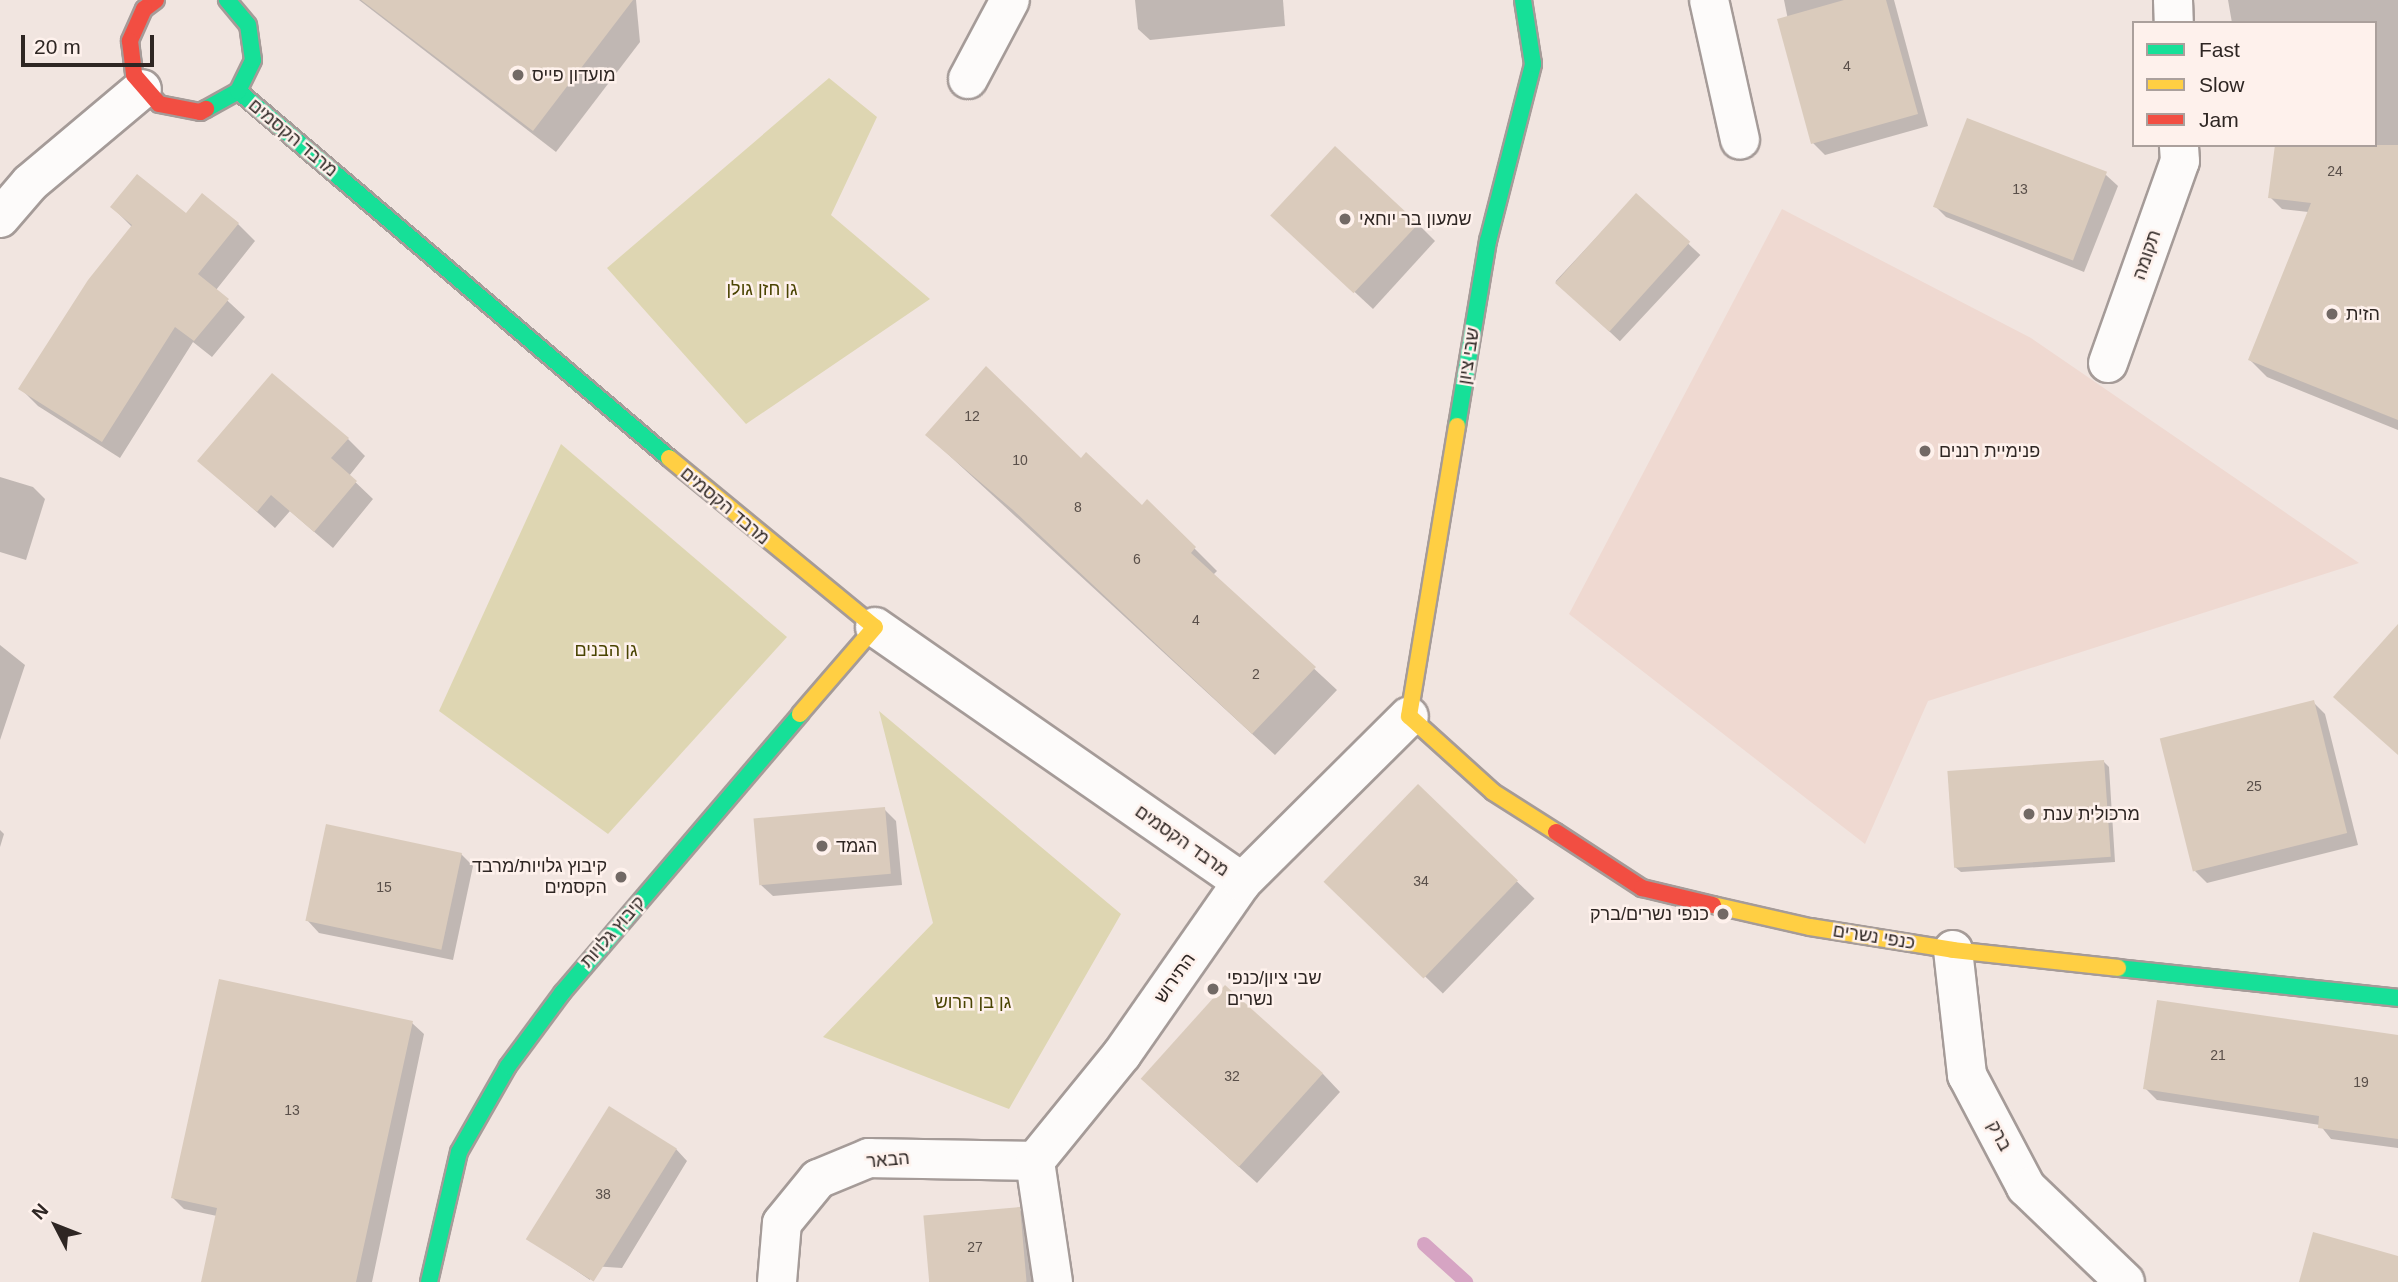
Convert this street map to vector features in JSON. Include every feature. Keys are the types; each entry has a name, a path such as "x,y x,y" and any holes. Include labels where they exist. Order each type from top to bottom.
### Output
{"street":[{"path":"968,79 1010,0"},
{"name":"שבי ציון","path":"1409,716 1488,241 1533,64 1523,0"},
{"path":"1709,0 1740,140"},
{"path":"2173,0 2174,21"},
{"path":"145,3 132,33 129,58 142,89 159,104 201,112 238,91 253,60 253,42 238,4"},
{"path":"0,218 30,183 142,89"},
{"name":"מרבד הקסמים","path":"238,91 771,545 875,626 1242,882"},
{"name":"תקומה","path":"2108,363 2179,161 2179,147"},
{"name":"קיבוץ גלויות","path":"429,1282 459,1152 508,1066 562,993 875,626"},
{"name":"התירוש","path":"1035,1161 1122,1054 1242,882 1409,716"},
{"name":"כנפי נשרים","path":"1409,716 1493,792 1642,888 1810,927 1953,950 2398,998"},
{"name":"ברק","path":"1953,950 1967,1074 1973,1086 2026,1187 2125,1282"},
{"name":"הבאר","path":"777,1282 782,1223 818,1179 869,1158 1035,1161"},
{"path":"1035,1161 1053,1282"}],"shaded area":[{"name":"פנימיית רננים","path":"1782,209 2031,338 2359,563 1928,701 1865,844 1569,614"}],"green space":[{"name":"גן חזן גולן","path":"829,78 877,117 831,215 930,299 746,424 607,268"},
{"name":"גן הבנים","path":"561,444 787,637 608,834 439,711"},
{"name":"גן בן הרוש","path":"879,711 1121,914 1009,1109 823,1037 933,923"}],"building":[{"name":"מועדון פייס","path":"361,0 633,0 533,131"},
{"path":"1844,0 1886,0 1918,114 1811,144 1777,19"},
{"path":"1967,118 2107,172 2073,260 1933,207"},
{"name":"הזית","path":"2398,145 2398,420 2248,360 2311,203 2268,198 2275,147"},
{"name":"שמעון בר יוחאי","path":"1335,146 1418,224 1354,293 1270,215"},
{"path":"137,174 186,213 202,193 239,223 198,274 229,299 194,341 175,327 102,442 18,389 88,280 132,225 110,207"},
{"path":"1636,193 1690,242 1609,332 1555,283"},
{"path":"986,366 1081,458 1086,452 1142,505 1147,499 1196,547 1191,553 1316,667 1252,734 1013,510 925,435"},
{"path":"272,373 349,438 331,458 357,481 314,532 271,495 257,512 197,461"},
{"path":"2398,624 2398,755 2333,697"},
{"path":"2314,700 2347,833 2193,871 2160,738"},
{"name":"מרכולית ענת","path":"2104,760 2111,857 1954,868 1947,771"},
{"path":"1418,784 1518,881 1424,978 1324,882"},
{"name":"הגמד","path":"885,807 891,874 759,885 754,819"},
{"path":"326,824 462,853 441,950 305,921"},
{"path":"219,979 413,1021 356,1282 201,1282 217,1208 171,1198"},
{"path":"1225,985 1323,1073 1239,1167 1141,1079"},
{"path":"2157,1000 2398,1035 2398,1139 2318,1128 2319,1116 2143,1089"},
{"path":"609,1106 677,1148 594,1282 526,1239"},
{"path":"1020,1207 1027,1282 929,1282 923,1215"},
{"path":"2313,1232 2398,1256 2398,1282 2299,1282"}],"waterway":[{"path":"1424,1244 1466,1282"}],"traffic: fast":[{"path":"206,109 238,91 253,60 248,25 227,0"},
{"path":"1457,426 1488,241 1533,64 1523,0"},
{"path":"238,91 669,458"},
{"path":"429,1282 459,1152 508,1066 562,993 800,714"},
{"path":"2118,968 2398,998"}],"traffic: slow":[{"path":"1457,426 1409,716 1493,792 1556,832"},
{"path":"669,458 875,627 800,714"},
{"path":"1713,905 1810,927 1953,950 2118,968"}],"traffic: jam":[{"path":"156,0 144,9 130,41 134,75 159,104 200,112 206,109"},
{"path":"1556,832 1642,888 1713,905"}],"place":[{"name":"מועדון פייס","path":"518,75"},
{"name":"שמעון בר יוחאי","path":"1345,219"},
{"name":"הזית","path":"2332,314"},
{"name":"פנימיית רננים","path":"1925,451"},
{"name":"מרכולית ענת","path":"2029,814"},
{"name":"הגמד","path":"822,846"},
{"name":"קיבוץ גלויות/מרבד הקסמים","path":"621,877"},
{"name":"כנפי נשרים/ברק","path":"1723,914"},
{"name":"שבי ציון/כנפי נשרים","path":"1213,989"}]}
